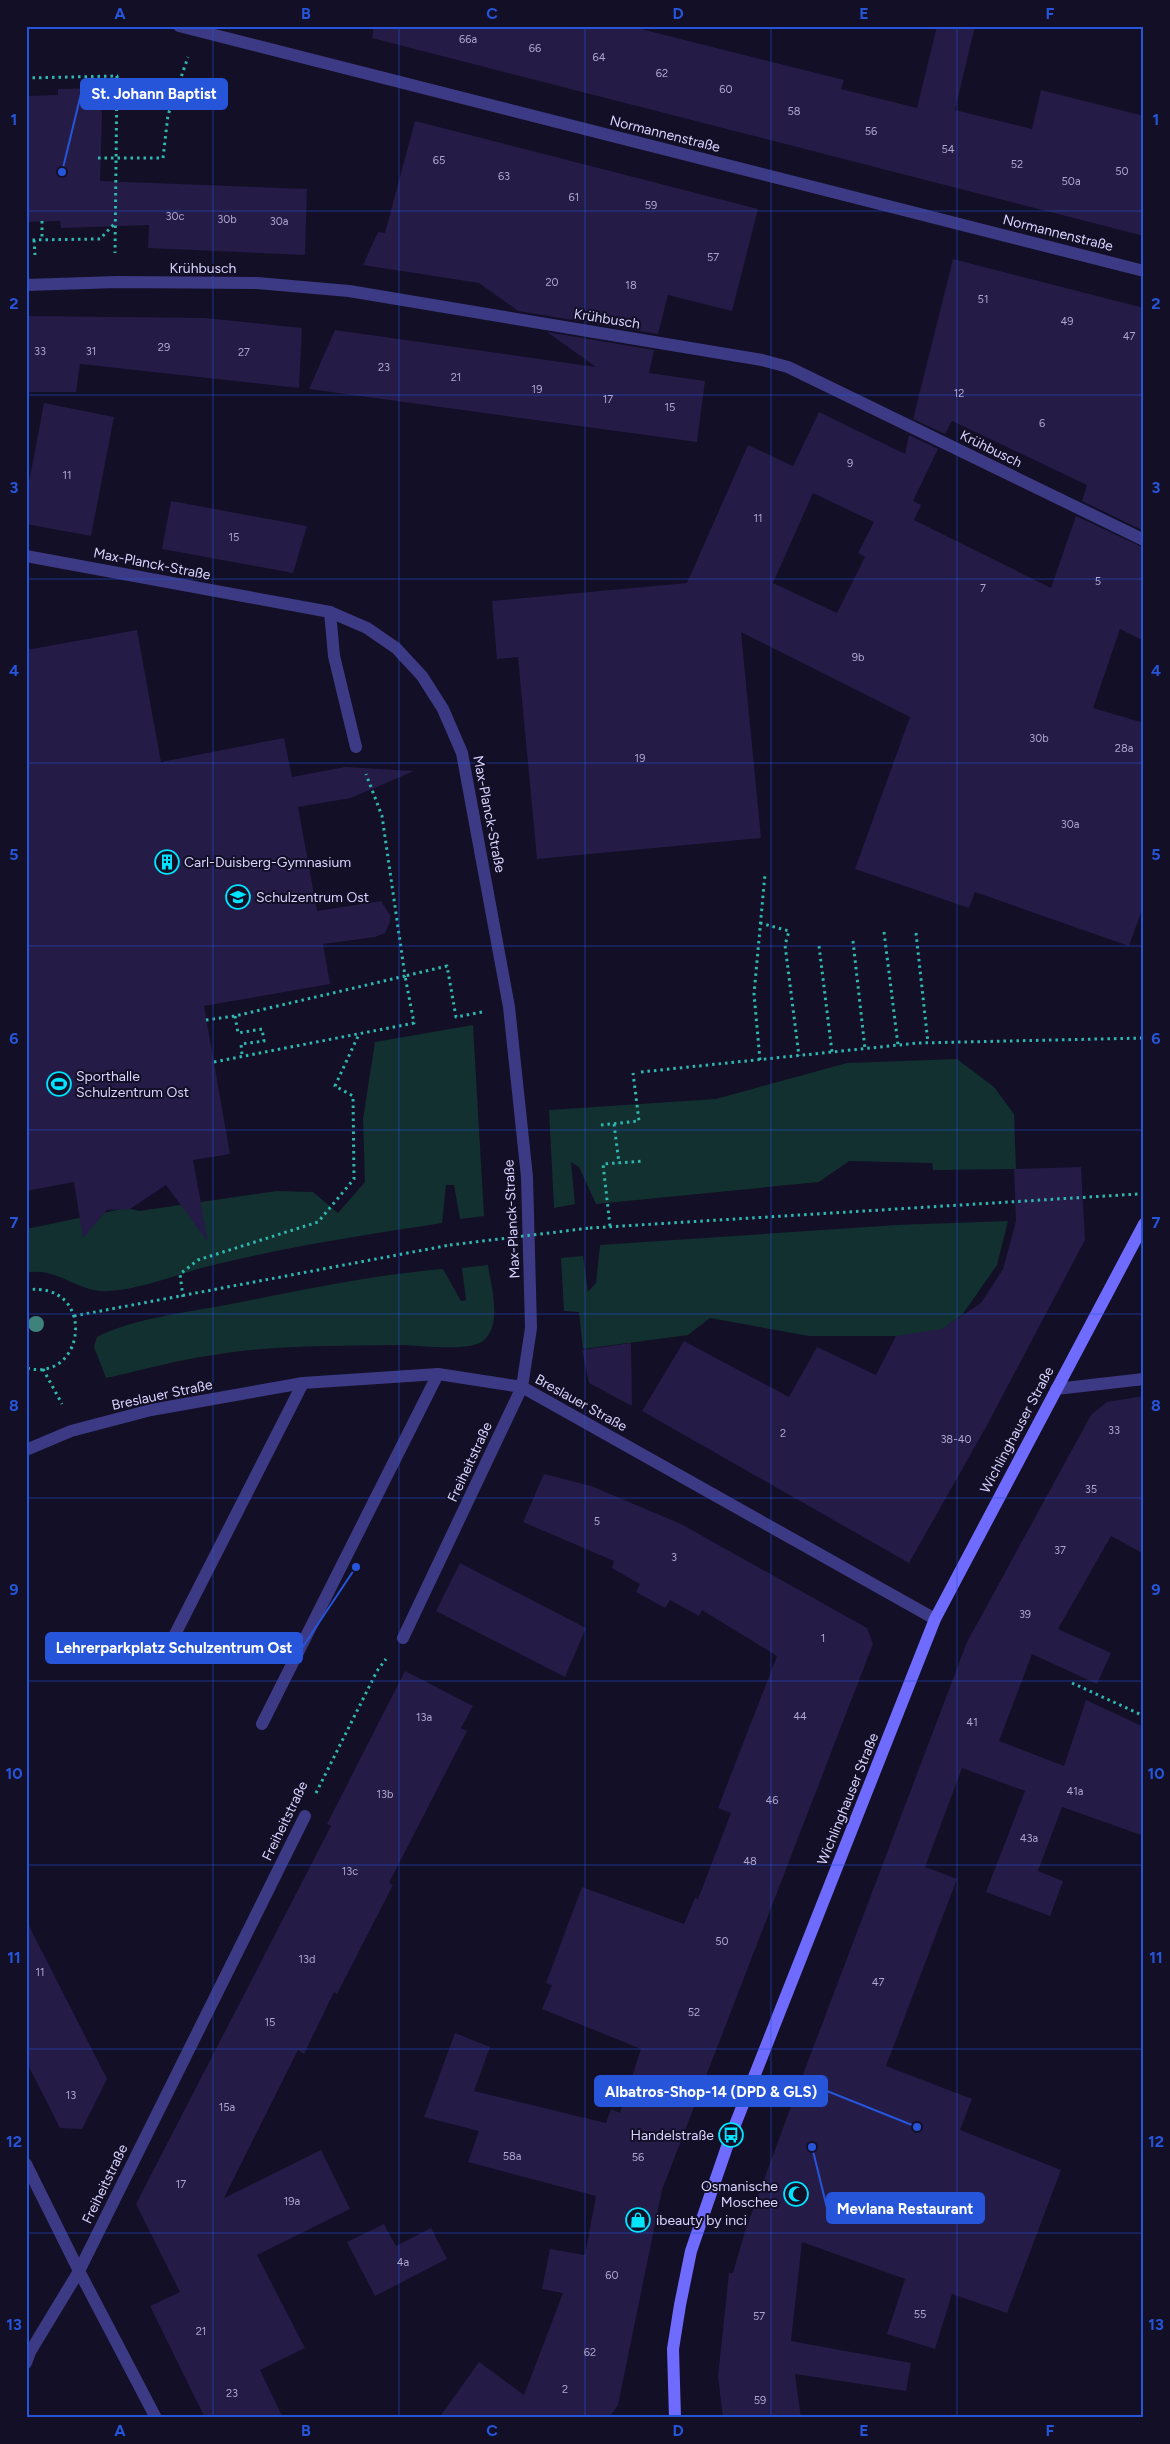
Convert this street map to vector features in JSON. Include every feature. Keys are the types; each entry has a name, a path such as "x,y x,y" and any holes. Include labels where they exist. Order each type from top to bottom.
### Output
{"street":[{"name":"Normannenstraße","path":"179,26 1144,271"},
{"name":"Krühbusch","path":"26,285 257,283 349,291 762,360 788,367 1144,540"},
{"name":"Max-Planck-Straße","path":"26,556 330,612 366,628 396,648 422,676 443,709 462,753 509,1007 526,1177 531,1328 522,1387"},
{"path":"330,612 334,656 356,748"},
{"name":"Wichlinghauser Straße","path":"674,2418 673,2349 680,2304 691,2252 708,2198 735,2126 935,1619 1144,1224"},
{"path":"262,1724 438,1374"},
{"name":"Breslauer Straße","path":"26,1450 71,1431 151,1410 302,1383 438,1374 522,1387 935,1619"},
{"path":"1056,1389 1144,1379"},
{"path":"166,1652 302,1383"},
{"name":"Freiheitstraße","path":"403,1638 522,1387"},
{"name":"Freiheitstraße","path":"26,2363 30,2352 79,2271 305,1816"},
{"path":"26,2164 79,2271 156,2418"}],"path":[{"path":"98,158 163,158 168,115 184,66"},
{"path":"26,78 117,76 115,253"},
{"path":"42,222 42,240"},
{"path":"26,240 100,240 116,223"},
{"path":"214,1062 242,1055 414,1023 405,976 382,816 356,748"},
{"path":"760,1060 754,994 765,874"},
{"path":"760,923 789,931 785,945 799,1056"},
{"path":"884,932 898,1045"},
{"path":"916,933 928,1043"},
{"path":"853,941 865,1049"},
{"path":"820,946 832,1052"},
{"path":"206,1020 235,1016 447,966 456,1017 472,1014"},
{"path":"235,1016 238,1033 262,1029 264,1041 241,1044 242,1055"},
{"path":"183,1297 180,1274 198,1260 318,1222 354,1179 353,1096 336,1086 360,1034"},
{"path":"641,1072 898,1045 1144,1038"},
{"path":"601,1125 639,1121 633,1073"},
{"path":"614,1124 619,1163"},
{"path":"610,1227 603,1164 644,1161"},
{"path":"74,1316 183,1297 450,1245 590,1228 897,1207 1144,1194"},
{"path":"26,1290 38,1288 60,1296 69,1305 77,1327 71,1350 54,1366 43,1369 26,1368"},
{"path":"43,1369 58,1394 71,1431"},
{"name":"Freiheitstraße","path":"305,1816 377,1671 403,1638"},
{"path":"1072,1683 1144,1716"}],"green space":[{"path":"473,1025 484,1216 460,1219 454,1185 446,1185 442,1223 267,1253 209,1266 122,1290 98,1291 48,1273 26,1273 26,1229 127,1208 139,1211 277,1191 313,1192 338,1213 365,1182 363,1119 375,1042"},
{"path":"957,1059 994,1087 1014,1114 1016,1169 933,1170 932,1163 849,1161 819,1182 596,1204 579,1167 571,1162 575,1204 554,1208 549,1110 716,1099 847,1063"},
{"path":"1008,1221 997,1265 962,1315 942,1330 912,1336 809,1336 710,1318 688,1335 583,1349 579,1312 564,1311 561,1258 583,1256 588,1292 596,1283 600,1245 897,1225"},
{"path":"488,1265 494,1305 493,1325 483,1341 475,1345 465,1347 393,1345 259,1349 187,1360 106,1378 94,1347 97,1337 126,1325 142,1321 388,1275 443,1269 461,1301 466,1300 462,1268"}],"building":[{"path":"374,26 629,26 844,80 841,89 917,108 937,26 975,26 955,110 1032,129 1041,90 1144,116 1144,236 372,38"},
{"path":"97,88 97,91 101,91 102,118 100,181 307,189 305,255 148,248 149,225 61,228 60,221 26,222 26,96 58,95 58,89"},
{"path":"415,121 758,209 732,311 668,295 658,334 518,311 479,283 363,265 378,232 385,233"},
{"path":"953,259 1144,308 1144,531 1082,501 1087,485 952,421 945,434 913,419"},
{"path":"26,316 205,318 302,328 299,388 80,364 76,392 26,392"},
{"path":"335,330 596,367 547,332 654,350 649,373 705,381 697,442 309,389"},
{"path":"44,403 114,417 91,536 26,524 26,498"},
{"path":"819,412 905,454 909,435 938,449 913,501 921,505 914,520 1051,588 1076,516 1144,548 1144,641 1120,629 1093,708 1144,723 1144,904 1129,946 975,892 969,908 855,869 910,717 741,632 761,838 537,859 518,657 497,659 492,601 687,583 748,445 793,466","holes":["813,493 874,522 858,553 865,557 837,613 773,583"]},
{"path":"171,501 307,526 293,573 162,549"},
{"name":"Carl-Duisberg-Gymnasium","path":"137,630 161,762 284,738 292,777 345,767 414,771 351,798 298,807 317,911 381,901 390,915 390,922 385,933 375,937 323,944 330,984 204,1006 230,1154 193,1160 208,1242 166,1185 130,1209 107,1210 83,1238 74,1182 26,1191 26,650"},
{"path":"1081,1167 1085,1240 986,1427 909,1563 642,1411 684,1341 789,1397 817,1347 876,1375 896,1336 942,1329 981,1303 1003,1269 1016,1221 1014,1169"},
{"path":"631,1343 632,1406 589,1383 582,1350"},
{"path":"1144,1396 1144,1554 1111,1536 1058,1629 1111,1653 1097,1684 1032,1654 999,1741 1064,1766 1086,1700 1144,1727 1144,1836 1062,1807 1038,1871 1063,1881 1050,1916 986,1892 1025,1791 962,1768 925,1867 957,1879 886,2066 972,2099 960,2130 1061,2170 1007,2313 952,2294 935,2349 887,2334 905,2279 802,2242 791,2341 911,2363 906,2391 795,2374 801,2418 723,2418 718,2376 729,2273 733,2273 745,2231 799,2085 967,1642 1091,1415 1107,1402"},
{"path":"544,1474 591,1486 681,1524 867,1628 873,1644 662,2190 618,2405 609,2418 439,2418 479,2362 524,2395 563,2293 542,2289 550,2249 585,2255 596,2196 468,2162 479,2131 424,2117 455,2033 490,2047 474,2091 606,2123 611,2109 620,2113 641,2049 542,2009 552,1985 546,1983 582,1887 684,1924 695,1898 698,1899 731,1813 718,1808 777,1656 702,1610 699,1616 670,1600 665,1608 636,1592 640,1584 612,1568 614,1561 523,1522"},
{"path":"460,1563 586,1628 565,1677 436,1611"},
{"path":"405,1671 473,1706 461,1728 467,1731 389,1883 393,1885 337,1994 334,1992 304,2054 298,2050 224,2198 321,2150 350,2209 257,2255 305,2348 260,2370 283,2418 205,2418 150,2306 180,2292 136,2204 331,1826 327,1824"},
{"path":"26,1920 107,2079 82,2129 60,2128 26,2061"},
{"path":"384,2224 396,2246 431,2228 447,2259 375,2296 347,2242"}],"place":[{"name":"St. Johann Baptist","path":"62,172"},
{"name":"Carl-Duisberg-Gymnasium","path":"167,862"},
{"name":"Schulzentrum Ost","path":"238,897"},
{"name":"Sporthalle Schulzentrum Ost","path":"59,1084"},
{"name":"Lehrerparkplatz Schulzentrum Ost","path":"356,1567"},
{"name":"Albatros-Shop-14 (DPD & GLS)","path":"917,2127"},
{"name":"Handelstraße","path":"731,2135"},
{"name":"Mevlana Restaurant","path":"812,2147"},
{"name":"Osmanische Moschee","path":"796,2194"},
{"name":"ibeauty by inci","path":"638,2220"}]}
